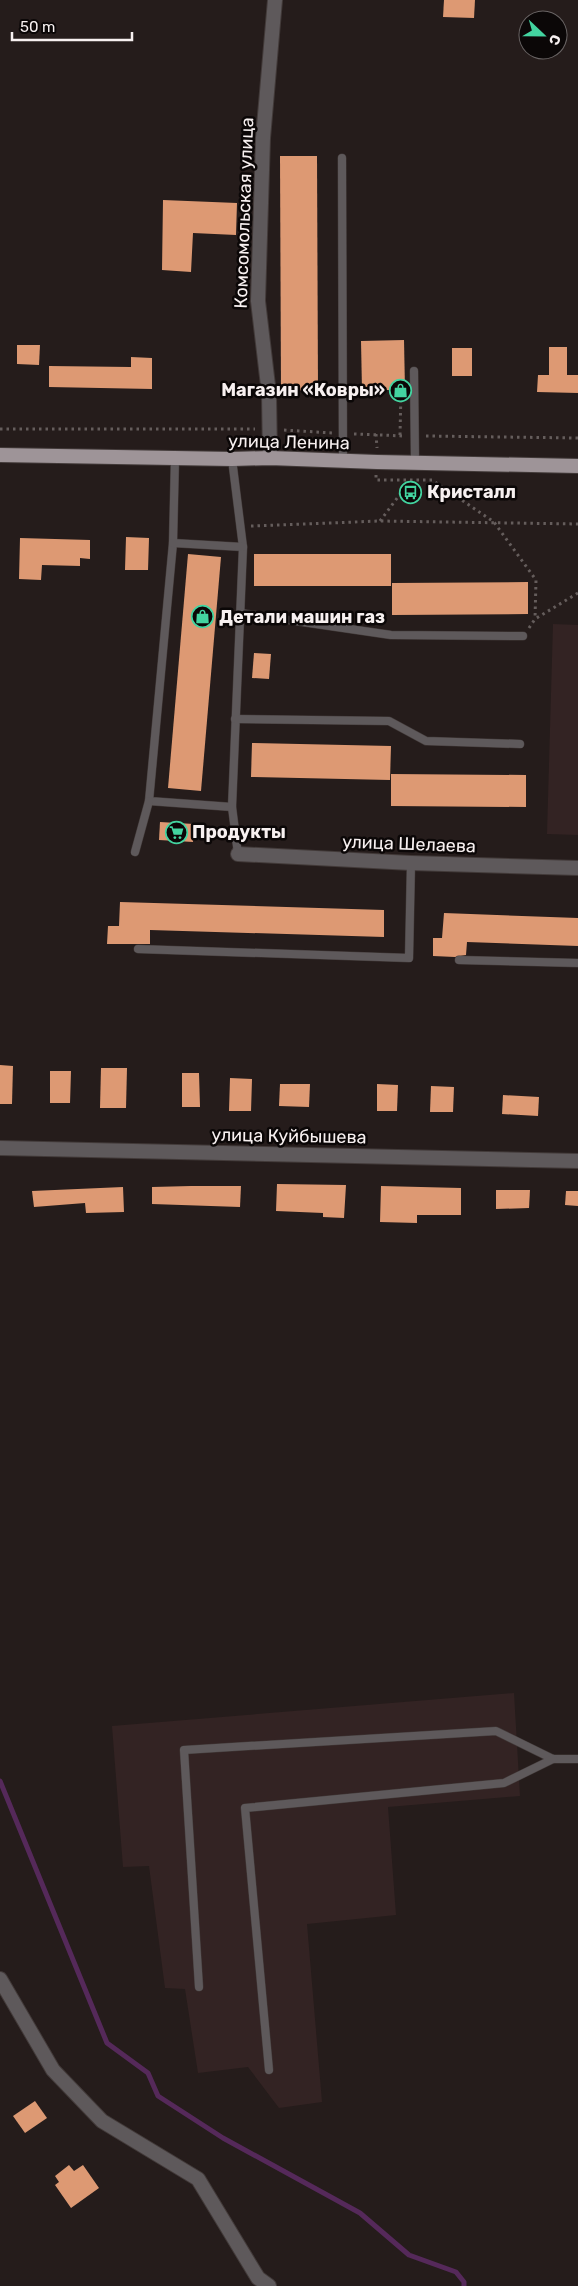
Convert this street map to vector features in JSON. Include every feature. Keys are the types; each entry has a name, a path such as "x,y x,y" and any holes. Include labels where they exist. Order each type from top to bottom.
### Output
{"main road":[{"name":"улица Ленина","path":"0,455 270,458 578,466"}],"street":[{"name":"Комсомольская улица","path":"270,458 269,394 258,301 263,138 275,0"},
{"name":"улица Шелаева","path":"238,854 412,863 578,868"},
{"name":"улица Куйбышева","path":"0,1148 578,1161"},
{"path":"0,1979 53,2070 102,2121 198,2178 258,2278 269,2286"}],"lane":[{"path":"342,158 343,461"},
{"path":"414,371 415,463"},
{"path":"135,852 149,801 173,543 175,458"},
{"path":"232,459 242,547 232,807 238,854"},
{"path":"173,543 242,547"},
{"path":"240,613 391,635 523,636"},
{"path":"235,719 389,721 426,741 520,744"},
{"path":"149,801 232,807"},
{"path":"138,949 409,958 412,863"},
{"path":"459,960 578,963"},
{"path":"199,1987 184,1750 496,1731 553,1759"},
{"path":"269,2070 245,1808 504,1783 553,1759 578,1759"}],"path":[{"path":"400,436 401,390"},
{"path":"0,429 269,430 400,436 578,438"},
{"path":"376,480 432,480 494,522 536,580 536,619"},
{"path":"380,521 410,481"},
{"path":"239,526 380,521 578,524"},
{"path":"523,636 536,619 578,593"}],"shaded area":[{"path":"553,624 578,625 578,835 547,834"},
{"path":"514,1693 520,1796 388,1807 396,1915 307,1924 322,2102 279,2108 248,2067 198,2073 185,1989 165,1988 149,1866 123,1867 112,1726"}],"building":[{"path":"444,0 475,0 474,18 443,17"},
{"path":"280,156 317,156 318,390 281,391"},
{"path":"163,200 237,203 236,235 193,233 191,272 162,270"},
{"path":"404,340 405,390 362,390 361,341"},
{"path":"17,345 40,345 39,365 17,364"},
{"path":"549,347 567,347 567,375 578,375 578,393 537,392 538,375 549,375"},
{"path":"452,348 472,348 472,376 452,376"},
{"path":"131,357 152,358 152,389 49,387 49,366 131,367"},
{"path":"126,537 149,538 148,570 125,570"},
{"path":"20,538 90,540 90,559 80,558 80,566 42,565 41,580 19,579"},
{"path":"188,554 221,557 201,791 168,788"},
{"path":"254,554 391,554 391,586 254,586"},
{"path":"528,582 528,614 392,615 392,583"},
{"path":"254,653 271,654 269,679 252,678"},
{"path":"252,743 391,746 390,780 251,777"},
{"path":"391,774 526,775 526,807 391,806"},
{"name":"Продукты","path":"160,822 194,824 193,842 159,840"},
{"path":"120,902 384,910 384,937 150,930 150,944 107,944 108,926 119,926"},
{"path":"444,913 578,918 578,946 467,942 466,955 455,957 433,956 433,938 442,938"},
{"path":"0,1065 13,1066 12,1104 0,1104"},
{"path":"101,1068 127,1068 126,1108 100,1108"},
{"path":"50,1071 71,1071 70,1103 50,1103"},
{"path":"182,1073 199,1073 200,1107 182,1107"},
{"path":"230,1078 252,1079 251,1111 229,1111"},
{"path":"280,1084 310,1084 309,1107 279,1106"},
{"path":"377,1084 398,1085 397,1111 377,1111"},
{"path":"431,1086 454,1087 453,1112 430,1112"},
{"path":"503,1095 539,1097 538,1116 502,1114"},
{"path":"277,1184 346,1185 344,1218 323,1217 323,1213 276,1211"},
{"path":"241,1186 240,1207 152,1204 152,1187"},
{"path":"381,1186 461,1188 461,1215 417,1215 417,1223 380,1222"},
{"path":"123,1187 124,1212 86,1213 85,1203 34,1207 32,1191"},
{"path":"496,1190 530,1190 529,1208 496,1209"},
{"path":"566,1191 578,1191 578,1206 565,1205"},
{"path":"35,2101 47,2118 25,2133 13,2116"},
{"path":"69,2165 74,2171 83,2165 99,2188 71,2208 55,2185 59,2182 55,2176"}],"waterway":[{"path":"0,1781 107,2043 148,2073 158,2096 223,2138 360,2213 409,2255 456,2272 464,2282 464,2286"}],"place":[{"name":"Магазин «Ковры»","path":"401,390"},
{"name":"Кристалл","path":"411,492"},
{"name":"Детали машин газ","path":"203,617"},
{"name":"Продукты","path":"176,832"}]}
